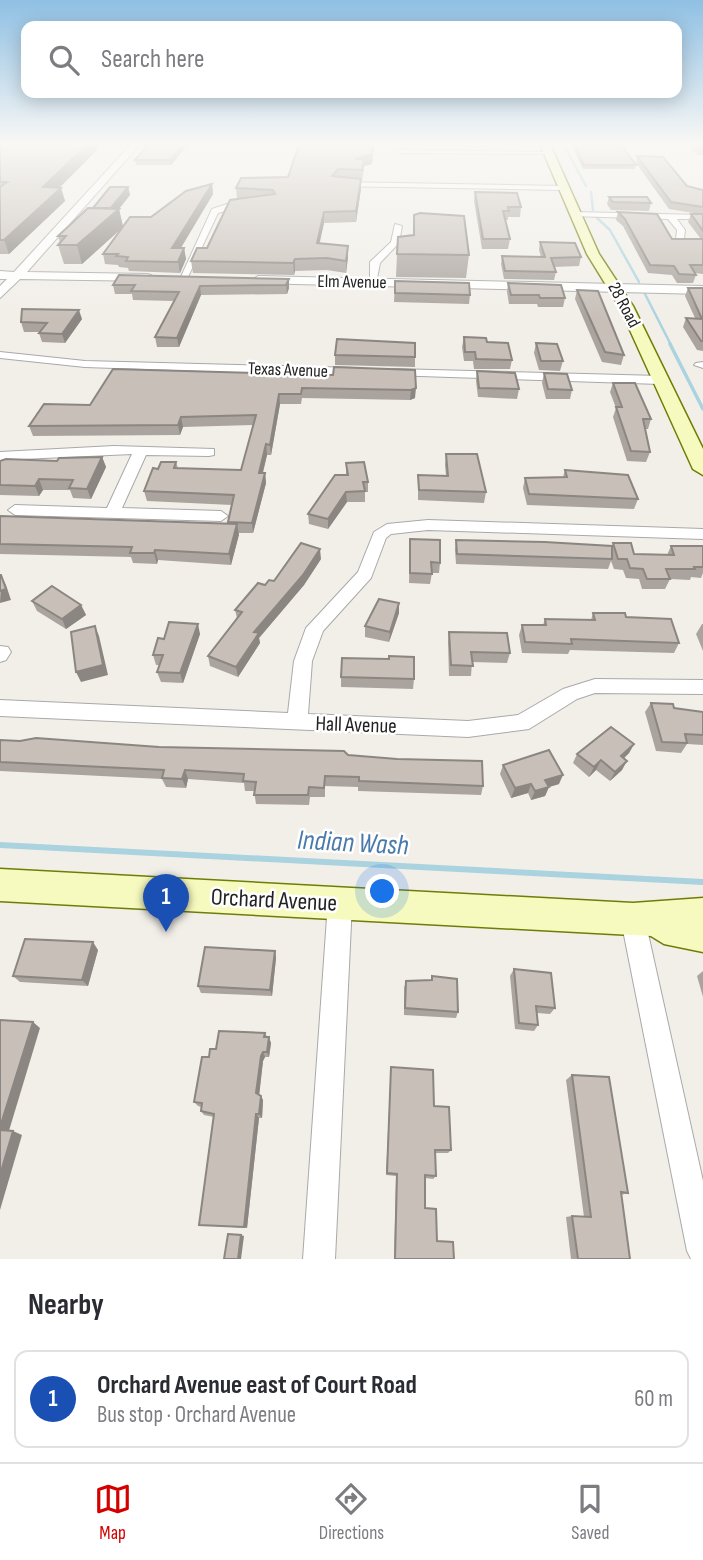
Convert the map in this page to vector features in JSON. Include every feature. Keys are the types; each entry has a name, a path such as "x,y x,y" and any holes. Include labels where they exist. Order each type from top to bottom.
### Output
{"main road":[{"name":"28 Road","path":"568,201 593,254 616,288 703,469"},
{"name":"Orchard Avenue","path":"1,886 633,920 703,915"},
{"name":"Orchard Avenue","path":"633,920 703,935"}],"street":[{"path":"0,294 85,201"},
{"path":"0,275 175,278 215,211 230,205 260,202"},
{"path":"575,214 703,217"},
{"path":"670,216 681,230 680,239"},
{"path":"373,282 375,262 395,243 398,226"},
{"name":"Elm Avenue","path":"237,279 703,290"},
{"name":"Texas Avenue","path":"0,355 85,365 363,372"},
{"path":"377,372 660,380"},
{"path":"112,513 141,450"},
{"path":"0,456 141,450 209,452"},
{"path":"15,510 221,516"},
{"path":"297,722 303,661 315,628 365,574 379,536 387,529 428,525 703,534"},
{"name":"Hall Avenue","path":"0,708 297,722 500,728 522,723 570,694 595,685 703,687"},
{"path":"318,1259 340,903"},
{"path":"633,920 703,1251"}],"building":[{"path":"0,201 47,201 4,240 0,240"},
{"path":"99,201 117,201 111,208 93,208"},
{"path":"173,201 202,201 172,248 184,248 178,262 126,261 128,257 103,254 130,217 151,217"},
{"path":"230,201 358,201 356,211 324,212 317,243 348,246 346,261 327,258 295,259 293,263 191,261 197,248 207,248"},
{"path":"476,201 519,201 521,207 508,207 509,211 503,211 510,239 483,239"},
{"path":"650,201 651,203 613,202"},
{"path":"703,201 703,207 671,202"},
{"path":"88,208 119,209 77,245 58,245 66,236 58,236"},
{"path":"618,212 657,214 672,239 703,239 703,265 690,265 696,275 679,274 674,266 650,265 625,219"},
{"path":"420,213 464,216 469,255 397,254 398,237 414,235 414,215"},
{"path":"691,214 703,214 703,231"},
{"path":"540,242 575,243 581,257 551,258 556,272 505,271 502,256 545,257"},
{"path":"119,275 289,279 286,285 200,286 177,338 155,337 179,292 131,291 135,285 113,285"},
{"path":"395,281 469,283 470,295 395,293"},
{"path":"508,283 561,285 565,298 511,295"},
{"path":"688,288 703,288 703,341 686,318 702,319"},
{"path":"577,290 598,291 624,355 605,352"},
{"path":"22,309 79,310 62,334 39,333 47,323 21,322"},
{"path":"464,337 508,343 512,360 476,359 475,352 465,352"},
{"path":"337,339 415,343 415,357 335,355"},
{"path":"536,343 557,344 563,361 541,361"},
{"path":"334,367 415,370 416,388 302,388 301,394 279,394 270,445 266,444 259,473 265,473 252,523 228,522 234,495 144,491 153,468 158,469 161,462 176,462 174,468 241,470 256,415 181,417 178,425 29,426 44,404 90,405 113,369 333,375"},
{"path":"477,371 515,373 519,389 479,388"},
{"path":"544,373 567,374 572,390 548,389"},
{"path":"613,383 635,383 651,419 643,419 650,452 631,451 616,407 622,407"},
{"path":"446,454 477,454 486,492 419,490 418,475 448,476"},
{"path":"102,457 87,489 69,488 73,480 39,479 35,486 0,485 0,461 6,459 57,461 59,458"},
{"path":"364,462 368,482 363,482 365,491 346,492 328,519 308,514 335,475 348,475 346,463"},
{"path":"565,470 628,475 638,499 529,494 525,478 567,477"},
{"path":"0,516 237,524 229,554 155,550 154,553 130,553 132,547 0,544"},
{"path":"410,539 440,540 440,563 431,562 432,574 410,573"},
{"path":"456,540 612,546 612,559 457,554"},
{"path":"301,543 320,549 303,575 254,632 259,633 236,667 208,656 242,612 235,610 258,583 265,585 269,580 274,581"},
{"path":"613,543 631,543 634,554 674,555 671,546 703,546 703,567 666,569 670,579 647,579 643,569 630,568 627,559 618,559"},
{"path":"0,575 6,589 0,591"},
{"path":"52,586 81,605 62,619 32,601"},
{"path":"379,599 399,603 390,632 365,626"},
{"path":"593,613 625,613 626,617 671,619 679,643 571,639 572,644 525,642 522,625 546,625 545,619 595,620"},
{"path":"169,622 198,624 180,673 157,672 163,655 153,655 158,638 164,639"},
{"path":"95,626 103,665 76,672 71,632"},
{"path":"449,632 507,633 510,653 471,652 473,666 451,665"},
{"path":"389,656 414,657 414,679 341,677 342,658 389,659"},
{"path":"651,703 673,704 674,708 703,712 703,735 685,734 687,743 662,742"},
{"path":"611,727 634,744 621,756 627,761 615,772 601,760 594,767 577,754"},
{"path":"36,738 159,747 344,751 348,755 397,759 482,761 483,786 359,781 359,777 325,776 324,788 309,787 308,795 254,795 256,782 243,781 244,774 185,770 182,779 162,778 164,770 0,762 0,740 20,741"},
{"path":"549,750 563,775 545,780 549,787 535,791 531,784 515,788 503,765"},
{"path":"25,939 93,942 82,980 13,976"},
{"path":"205,947 275,951 270,990 198,986"},
{"path":"514,969 551,973 555,1008 536,1006 538,1025 519,1023"},
{"path":"432,976 457,979 458,1012 405,1008 406,981 432,980"},
{"path":"0,1020 33,1022 0,1127"},
{"path":"219,1031 265,1033 264,1037 269,1037 267,1052 263,1052 261,1056 256,1093 261,1096 259,1114 256,1114 244,1227 199,1225 214,1114 201,1111 202,1103 194,1102 202,1057 209,1057 210,1049 216,1049"},
{"path":"391,1067 433,1070 434,1106 449,1107 451,1150 435,1150 436,1176 425,1175 425,1208 436,1209 437,1241 453,1242 454,1259 395,1259 397,1174 387,1173"},
{"path":"572,1075 609,1077 628,1193 621,1192 630,1259 578,1259 572,1216 591,1217"},
{"path":"0,1130 13,1131 0,1175"},
{"path":"228,1234 241,1235 238,1259 224,1259"}],"waterway":[{"name":"Indian Wash","path":"592,201 593,210"},
{"name":"Indian Wash","path":"597,218 610,230 639,282"},
{"name":"Indian Wash","path":"645,294 671,345"},
{"name":"Indian Wash","path":"670,344 703,409"},
{"name":"Indian Wash","path":"0,845 703,882"}],"place":[{"name":"Orchard Avenue east of Court Road","path":"166,932"}]}
